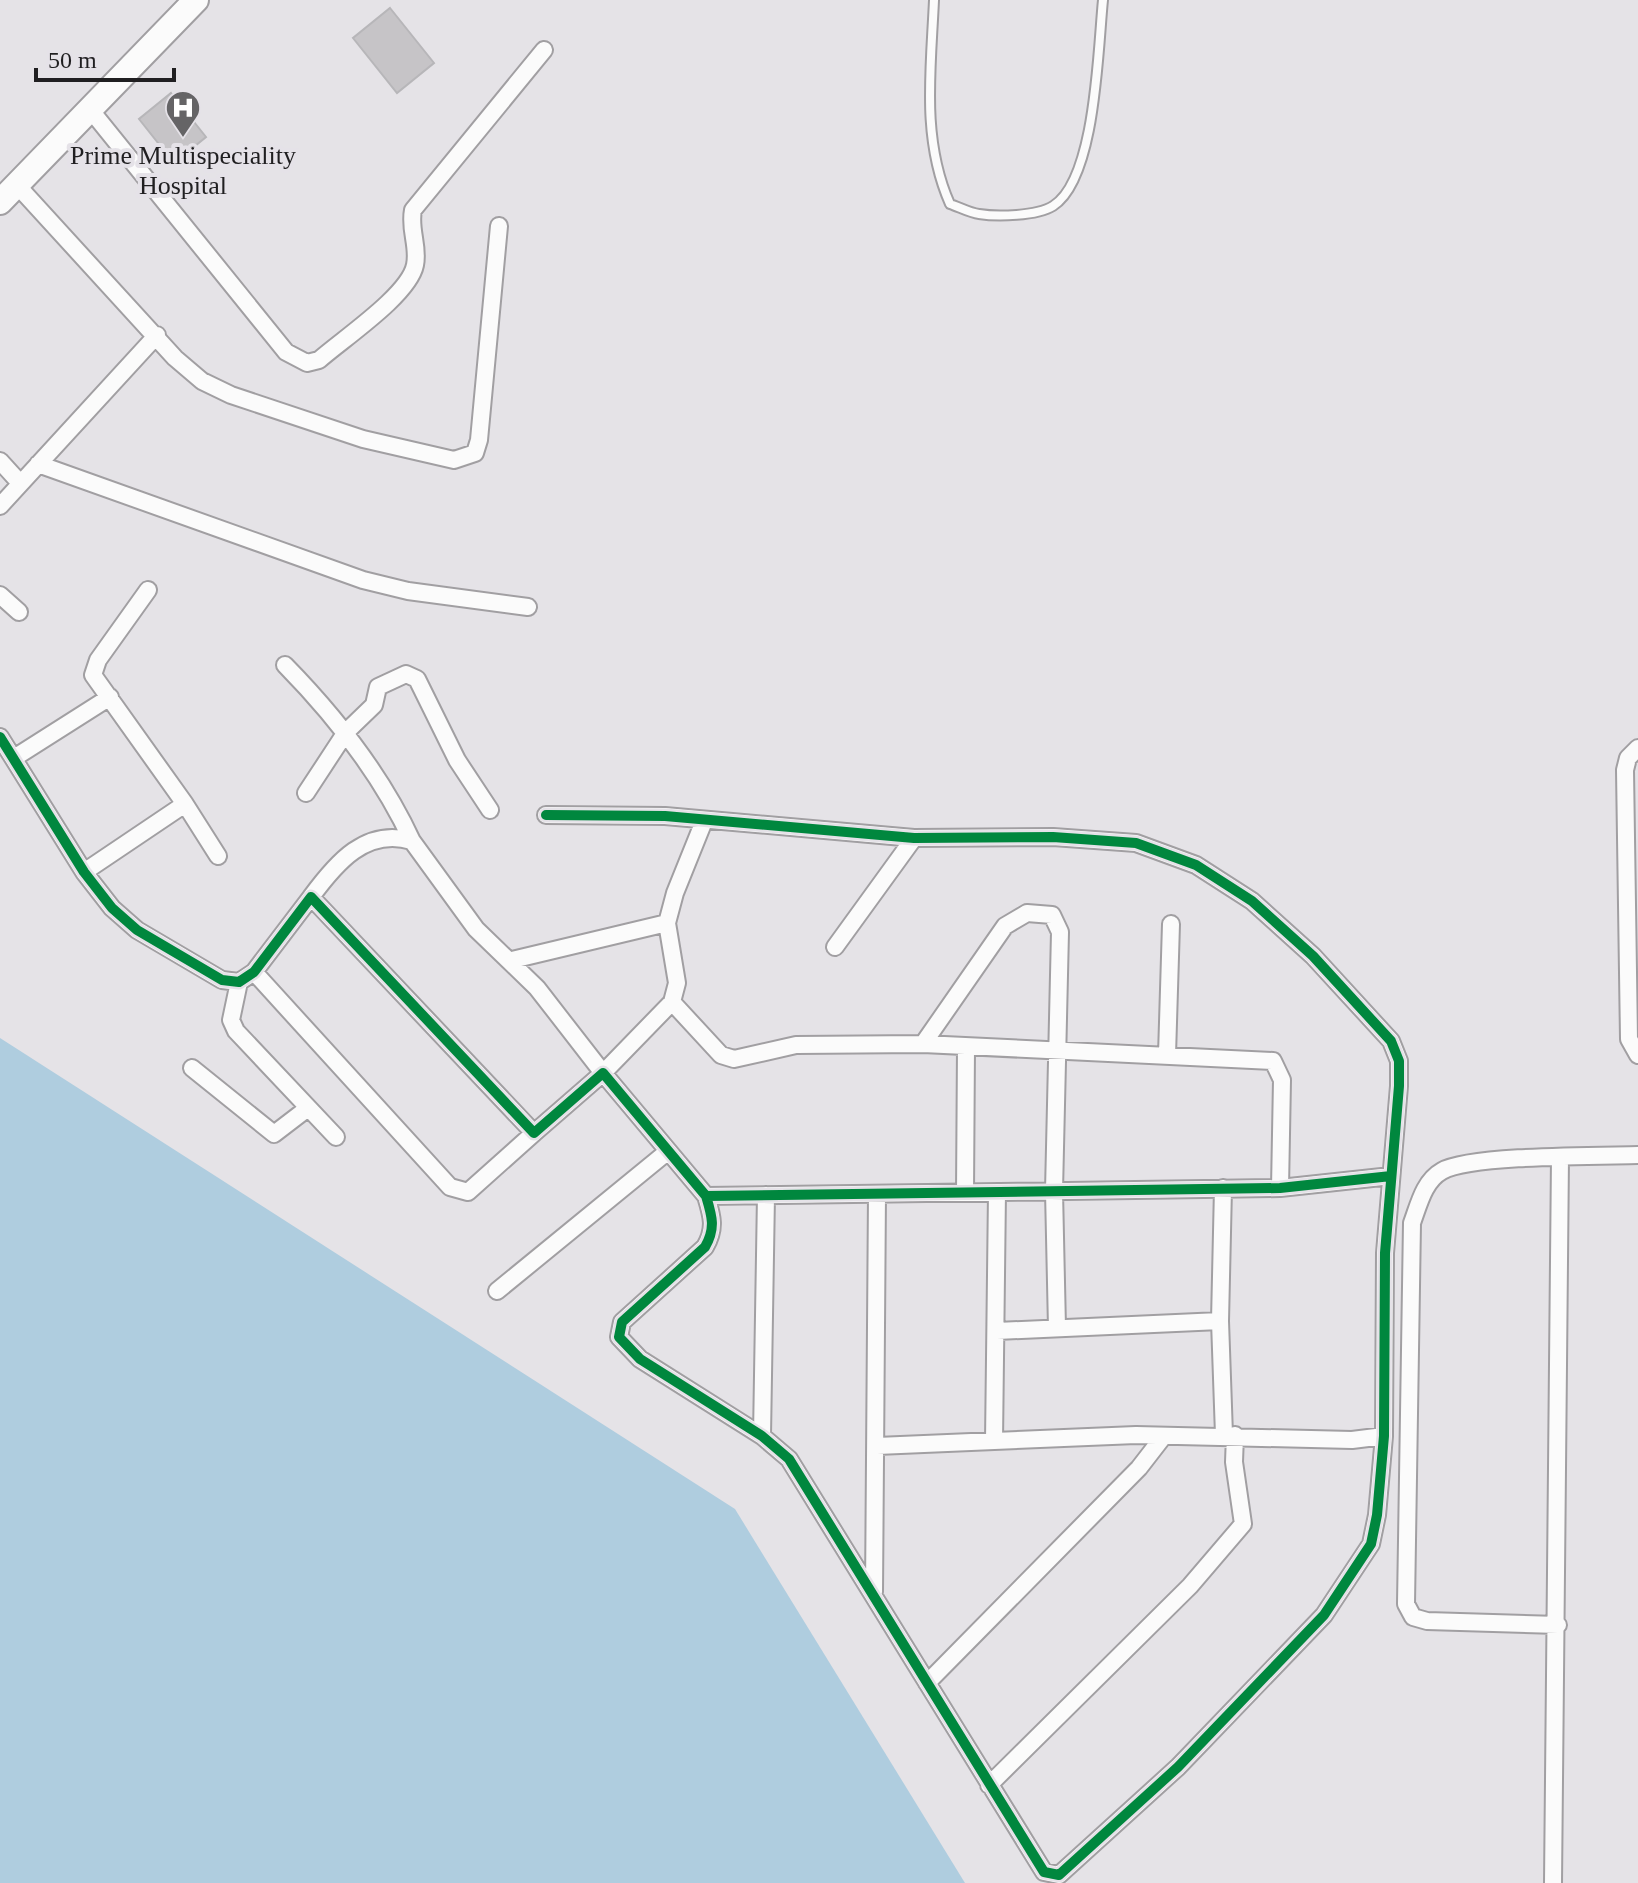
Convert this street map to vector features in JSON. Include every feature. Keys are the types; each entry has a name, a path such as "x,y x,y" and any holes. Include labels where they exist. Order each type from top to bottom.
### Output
{"street":[{"path":"196,0 5,195 157,335 175,358 202,381 231,395 396,450 454,460 466,459 475,453 479,440 499,226"},
{"path":"89,108 286,352 307,363 319,360 403,288 415,268 417,255 410,226 413,210 544,50"},
{"path":"0,506 157,335"},
{"path":"0,461 20,483"},
{"path":"38,464 363,580 408,591 528,607"},
{"path":"148,590 95,667 93,675 218,856"},
{"path":"0,595 19,612"},
{"path":"285,665 346,732 384,787 412,841 476,929 512,960 706,1196 713,1219 712,1234 705,1247 622,1322 619,1337 640,1359 762,1436 789,1459 807,1482 1044,1872 1059,1875 1178,1767 1324,1615 1371,1544 1377,1515 1384,1436 1385,1253 1399,1061 1391,1041 1313,956 1252,901 1196,865 1136,843 1053,837 914,838 606,814 546,815"},
{"path":"306,793 346,732 374,705 378,687 406,674 412,675 457,760 490,810"},
{"path":"14,758 110,697"},
{"path":"0,737 84,872 112,908 137,930 222,980 239,982 254,972 333,867 357,848 379,837 412,841"},
{"path":"1638,748 1628,758 1625,770 1629,1039 1638,1055"},
{"path":"84,872 185,804"},
{"path":"254,972 450,1187 468,1192 603,1073 672,1002 677,983 667,923 675,893 704,821"},
{"path":"835,947 914,838"},
{"path":"311,897 534,1133"},
{"path":"923,1044 1005,926 1027,913 1052,915 1059,926 1054,1191 1057,1328"},
{"path":"512,960 667,923"},
{"path":"1167,1055 1171,924"},
{"path":"239,982 231,1020 236,1031 336,1137"},
{"path":"672,1002 721,1055 734,1059 796,1045 923,1044 1273,1061 1282,1080 1280,1188"},
{"path":"965,1192 966,1048"},
{"path":"192,1068 274,1134 308,1108"},
{"path":"497,1291 667,1152"},
{"path":"1558,1625 1427,1621 1413,1617 1405,1594 1409,1246 1416,1211 1429,1182 1443,1170 1560,1157 1638,1155"},
{"path":"1553,1883 1558,1625 1560,1157"},
{"path":"706,1196 1280,1188 1391,1176"},
{"path":"989,1785 1190,1586 1243,1524 1229,1435 1220,1321 1223,1188"},
{"path":"994,1441 997,1192"},
{"path":"874,1592 877,1194"},
{"path":"762,1436 766,1195"},
{"path":"997,1331 1220,1321"},
{"path":"877,1446 1136,1435 1352,1440 1384,1436"},
{"path":"927,1683 1139,1468 1163,1437"}],"lane":[{"path":"934,0 929,125 939,179 950,204 979,214 1031,212 1053,206 1074,180 1084,153 1093,101 1103,0"}],"water":[{"path":"0,1038 735,1509 965,1883 0,1883"}],"building":[{"path":"390,8 434,63 397,93 353,38"},
{"path":"171,93 206,137 174,163 139,119"}],"cycle path":[{"path":"0,737 84,872 112,908 137,930 222,980 239,982 254,972 311,897 534,1133 603,1073 706,1196 1280,1188 1391,1176"},
{"path":"546,815 665,816 914,838 1053,837 1136,843 1196,865 1252,901 1313,956 1391,1041 1399,1061 1399,1086 1385,1253 1384,1436 1377,1515 1371,1544 1324,1615 1178,1767 1059,1875 1044,1872 789,1459 762,1436 640,1359 619,1337 622,1322 705,1247 712,1222 706,1196"}],"place":[{"name":"Prime Multispeciality Hospital","path":"183,139"}]}
